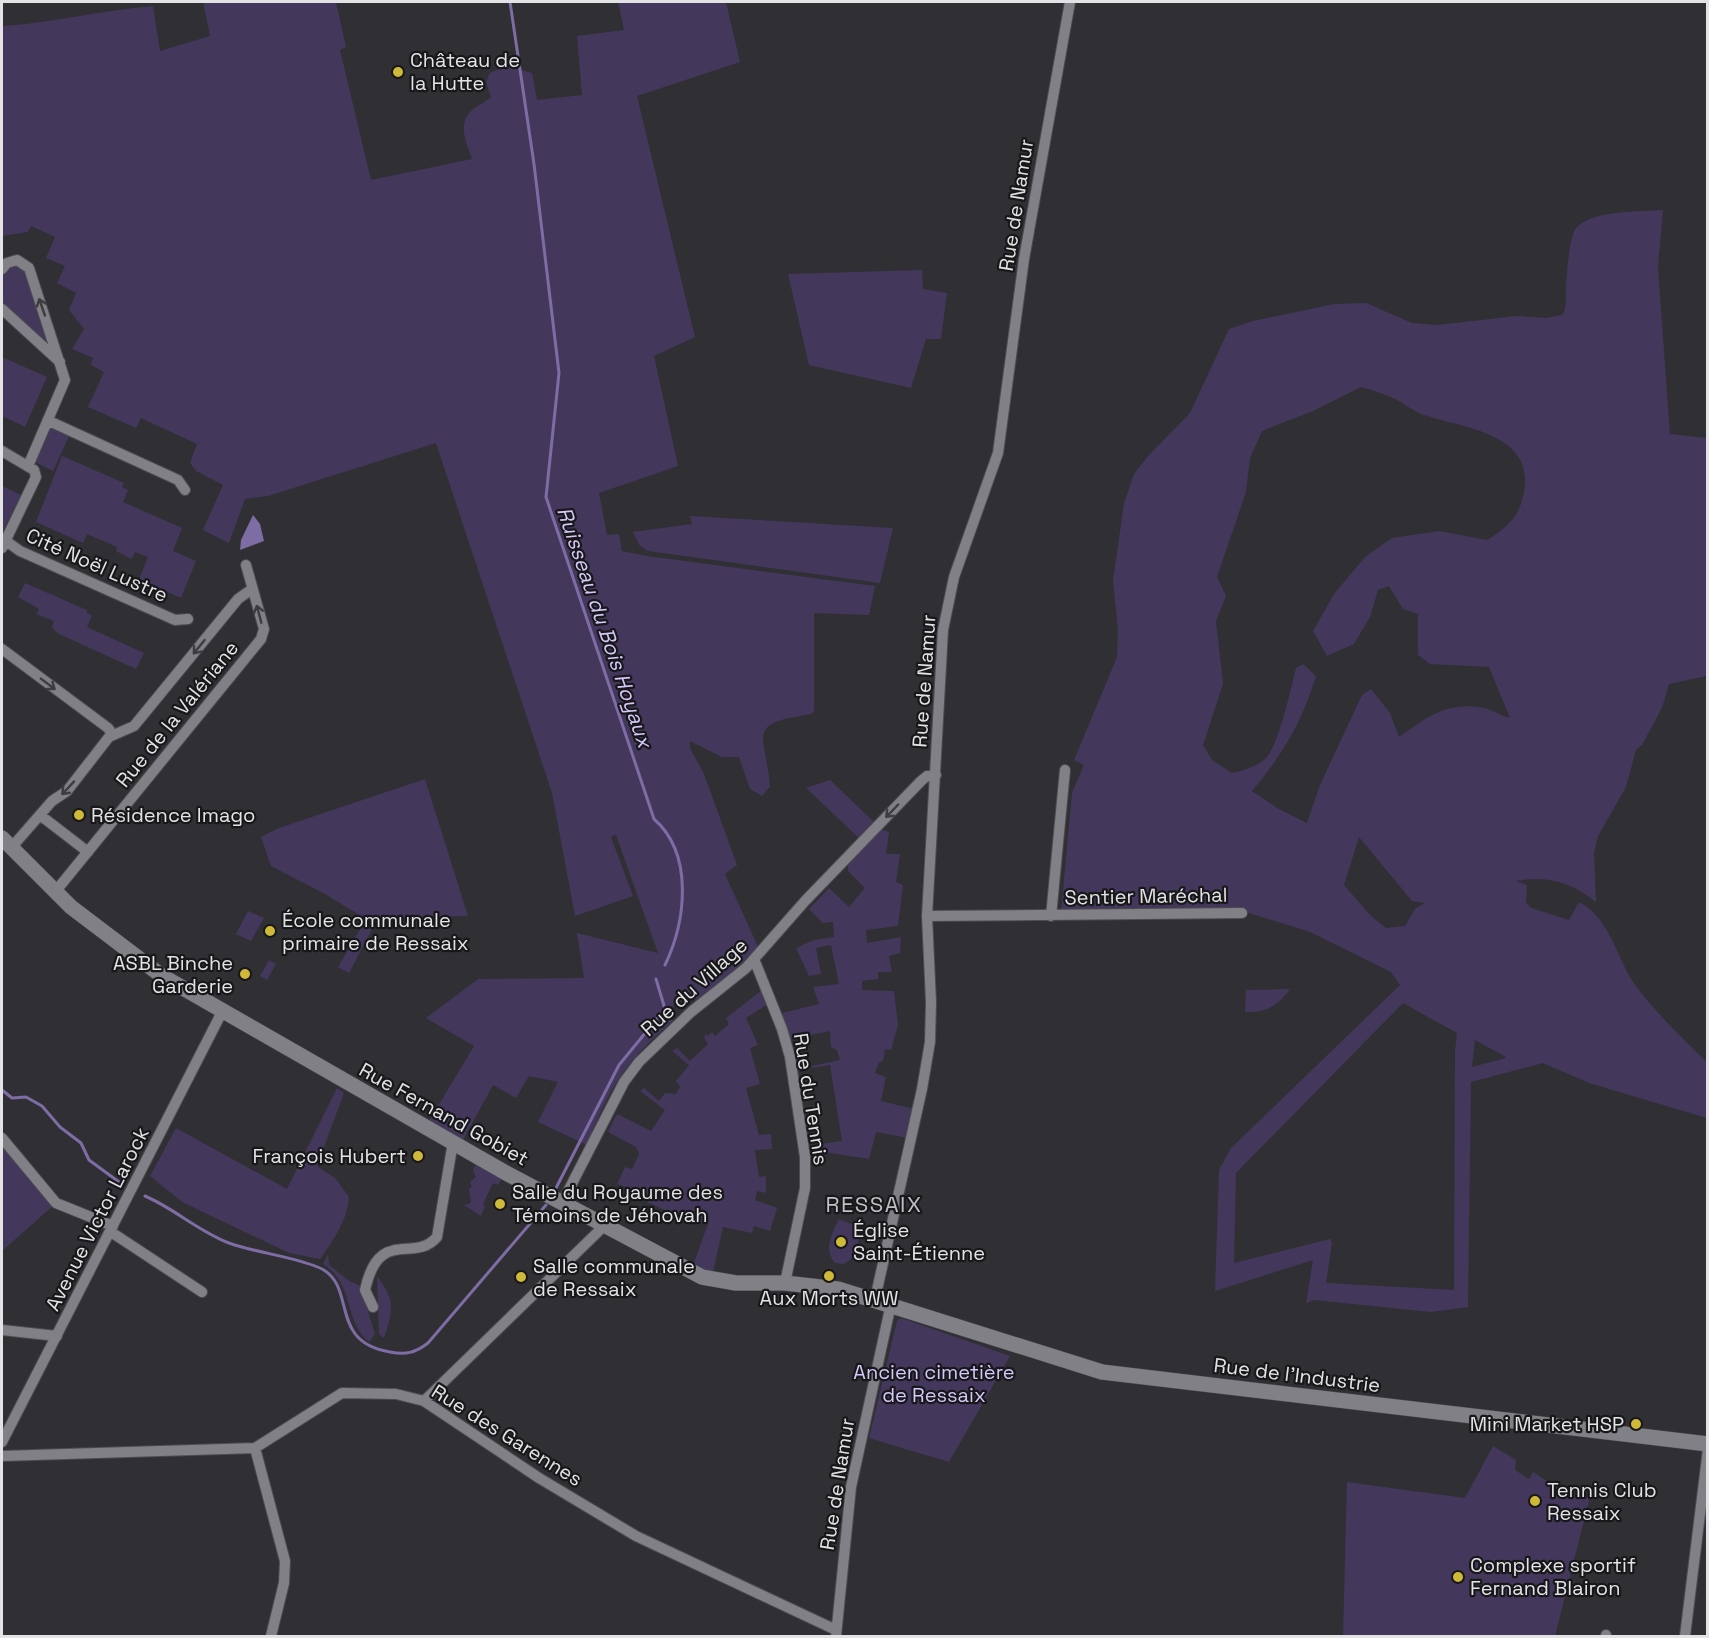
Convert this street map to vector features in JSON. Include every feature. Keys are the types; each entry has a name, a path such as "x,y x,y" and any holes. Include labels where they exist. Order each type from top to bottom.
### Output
{"street":[{"name":"Rue de Namur","path":"875,1299 922,1089 930,1042 931,1002 927,916 941,650 946,610 964,545 998,453 1024,260 1070,2"},
{"path":"2,269 12,261 27,266 65,380 28,466 2,451"},
{"path":"2,309 60,362"},
{"path":"49,421 178,480 185,490"},
{"name":"Cité Noël Lustre","path":"28,466 35,472 36,481 4,545 20,550 175,620 188,619"},
{"name":"Rue de la Valériane","path":"55,892 261,639 264,629 246,565"},
{"name":"Rue de la Valériane","path":"6,843 40,815 52,801 67,791 113,735 134,726 238,599 252,589"},
{"path":"2,649 108,728 113,735"},
{"name":"Sentier Maréchal","path":"1051,916 1065,770"},
{"name":"Rue du Village","path":"562,1203 624,1082 639,1062 691,1012 757,956 805,901 919,783 927,776 936,775"},
{"path":"40,815 88,852"},
{"name":"Rue Fernand Gobiet","path":"6,843 55,892 136,958 222,1012 604,1226 702,1277 736,1283 785,1283 829,1287 891,1304"},
{"name":"Sentier Maréchal","path":"927,916 1242,913"},
{"name":"Rue du Tennis","path":"757,956 790,1057 805,1157 805,1188 785,1283"},
{"name":"Avenue Victor Larock","path":"2,1442 222,1012"},
{"path":"2,1138 56,1203 112,1229 202,1292"},
{"path":"373,1307 365,1290 380,1257 393,1249 426,1246 437,1237 453,1142"},
{"path":"424,1401 604,1226"},
{"name":"Rue de Namur","path":"836,1633 853,1477 891,1304"},
{"name":"Rue de l'Industrie","path":"891,1304 1019,1348 1102,1372 1707,1444"},
{"path":"2,1330 57,1336"},
{"name":"Rue des Garennes","path":"255,1448 342,1392 396,1394 424,1401 539,1478 636,1536 836,1633"},
{"path":"2,1456 255,1448 285,1561 284,1583 271,1636"},
{"path":"1685,1636 1707,1449"}],"green space":[{"path":"203,2 336,2 346,47 340,50 371,180 472,159 464,133 467,115 491,97 486,82 490,73 507,66 532,73 537,100 582,95 577,36 624,30 618,2 726,2 740,62 637,96 695,337 654,356 678,466 599,493 607,535 619,534 622,551 647,556 875,586 869,615 814,613 814,711 812,714 776,722 767,727 763,743 770,787 762,796 750,789 739,757 722,757 690,741 690,748 704,774 737,865 725,874 759,949 754,957 696,1002 690,993 665,1012 673,1021 643,1049 621,1076 603,1107 587,1145 538,1122 558,1082 529,1076 516,1098 493,1085 463,1140 429,1121 474,1046 426,1018 478,979 584,978 577,933 658,953 616,835 611,837 633,896 575,916 552,793 436,443 268,496 245,499 229,543 203,530 223,485 196,471 190,463 197,444 141,418 136,428 88,407 104,372 91,365 93,358 72,349 84,329 69,310 76,293 57,283 65,266 46,258 55,237 31,226 28,232 2,236 2,26 153,6 160,51 210,36"},
{"path":"1663,210 1658,267 1670,434 1707,438 1707,676 1669,684 1662,708 1642,745 1636,750 1626,787 1598,836 1594,853 1596,902 1577,889 1558,882 1538,879 1516,881 1527,885 1526,902 1531,908 1569,920 1579,902 1597,916 1610,935 1636,986 1666,1021 1707,1062 1707,1118 1589,1083 1543,1063 1471,1082 1468,1307 1431,1312 1314,1300 1306,1303 1313,1260 1215,1291 1219,1170 1231,1148 1400,985 1391,972 1310,932 1239,910 1061,912 1072,793 1084,765 1074,760 1117,657 1118,630 1113,581 1124,503 1134,474 1148,456 1190,413 1229,329 1253,321 1334,304 1366,303 1412,323 1437,325 1517,316 1546,318 1562,315 1566,304 1570,246 1573,234 1579,226 1588,220 1613,213","holes":["1361,387 1391,397 1424,415 1493,436 1507,445 1518,457 1524,472 1524,492 1516,515 1501,531 1487,540 1439,531 1392,538 1365,557 1334,594 1313,631 1327,656 1354,644 1370,617 1378,590 1389,586 1403,609 1418,614 1418,655 1430,664 1489,667 1510,718 1484,708 1459,707 1439,712 1399,737 1390,713 1371,689 1362,695 1320,785 1307,823 1277,808 1252,791 1273,764 1298,723 1316,676 1303,664 1296,668 1280,729 1271,751 1263,761 1250,768 1232,773 1212,760 1203,745 1223,684 1216,621 1226,596 1217,577 1246,492 1250,458 1262,431 1313,411","1359,837 1412,901 1425,903 1415,909 1405,926 1386,928 1371,916 1344,885","1403,1003 1457,1033 1454,1290 1326,1283 1332,1243 1330,1239 1234,1263 1236,1173","1475,1040 1506,1057 1506,1058 1472,1067"]},
{"path":"9,266 25,268 54,349 2,305 2,276"},
{"path":"922,270 923,289 947,293 941,339 926,339 911,388 809,365 788,274"},
{"path":"2,357 47,377 25,427 2,416"},
{"path":"51,426 70,434 53,471 35,462"},
{"path":"62,456 124,483 122,487 128,490 123,502 182,528 173,551 196,561 181,598 139,579 148,557 135,552 132,559 116,551 117,547 87,534 83,543 36,522"},
{"path":"2,486 21,495 2,533"},
{"path":"690,516 893,528 880,583 648,551 640,546 633,532 692,524"},
{"path":"25,583 87,610 87,613 92,615 87,627 144,653 136,669 59,634 52,628 54,621 36,614 39,609 18,597"},
{"path":"425,779 468,916 378,918 349,973 338,967 366,919 325,894 271,866 261,837 279,828"},
{"path":"830,780 874,822 859,838 806,788"},
{"path":"880,829 889,832 886,854 900,854 896,882 903,885 898,926 866,930 867,943 901,937 900,953 889,956 892,972 878,972 878,979 862,981 862,990 894,991 898,1025 891,1050 885,1049 883,1061 879,1062 875,1073 886,1077 881,1101 914,1109 908,1138 876,1132 869,1159 818,1151 820,1144 842,1141 830,1065 812,1068 812,1066 840,1060 837,1050 831,1047 830,1031 791,1039 782,1013 819,1004 813,987 839,984 831,945 816,948 821,974 809,976 796,948 814,940 834,937 833,922 823,923 809,909 829,888 849,907 865,888 848,871 848,865"},
{"path":"248,911 264,918 251,941 236,934"},
{"path":"269,960 276,964 267,980 260,976"},
{"path":"1290,989 1281,1000 1265,1010 1245,1012 1246,990"},
{"path":"762,990 768,1004 746,1018 758,1045 750,1048 760,1084 746,1088 759,1135 771,1134 772,1149 755,1150 759,1177 766,1176 766,1193 757,1191 755,1200 777,1208 770,1231 754,1226 752,1233 723,1227 713,1272 693,1265 708,1224 676,1215 647,1202 650,1195 617,1184 625,1167 632,1169 639,1154 636,1147 608,1132 617,1114 651,1131 665,1110 640,1091 644,1088 659,1101 665,1093 676,1094 680,1087 676,1081 689,1065 672,1051 677,1048 690,1061 708,1044 704,1037 706,1034 708,1036 712,1032 715,1036 729,1024 726,1018"},
{"path":"337,1088 344,1093 317,1166 336,1179 349,1197 343,1222 320,1259 289,1253 182,1202 150,1176 176,1128 287,1189"},
{"path":"2,1144 54,1205 2,1251"},
{"path":"475,1165 502,1178 498,1185 493,1183 483,1204 485,1206 481,1216 464,1205 471,1203 469,1189 472,1187 470,1182 476,1177 473,1170"},
{"path":"839,1219 863,1229 851,1259 844,1264 835,1263 831,1258 829,1247"},
{"path":"328,1254 329,1265 360,1286 375,1334 369,1342 355,1323 340,1282 323,1264"},
{"path":"377,1276 387,1292 391,1306 384,1338 379,1334"},
{"name":"Ancien cimetière de Ressaix","path":"901,1318 1010,1356 949,1462 869,1438 897,1321"},
{"name":"Complexe sportif Fernand Blairon","path":"1493,1446 1516,1460 1515,1470 1529,1479 1533,1472 1574,1498 1590,1497 1555,1636 1343,1636 1347,1482 1465,1498"}],"shaded area":[{"path":"253,515 260,524 264,541 240,550 241,540"}],"waterway":[{"name":"Ruisseau du Bois Hoyaux","path":"510,2 534,164 559,373 546,497 654,819 667,834 676,850 681,869 682,889 678,929 665,965"},
{"path":"555,1190 619,1065 665,1009 656,979"},
{"path":"2,1090 12,1098 26,1097 42,1106 60,1127 81,1143 89,1160 119,1182"},
{"name":"Ruisseau du Bois Hoyaux","path":"145,1196 229,1243 301,1261 322,1269 339,1289 350,1326 358,1337 371,1346 401,1353 414,1351 428,1343 546,1205"}],"place":[{"name":"Château de la Hutte","path":"398,72"},
{"name":"Résidence Imago","path":"79,815"},
{"name":"École communale primaire de Ressaix","path":"270,931"},
{"name":"ASBL Binche Garderie","path":"245,974"},
{"name":"François Hubert","path":"418,1156"},
{"name":"Salle du Royaume des Témoins de Jéhovah","path":"500,1204"},
{"name":"Église Saint-Étienne","path":"841,1242"},
{"name":"Aux Morts WW","path":"829,1276"},
{"name":"Salle communale de Ressaix","path":"521,1277"},
{"name":"Mini Market HSP","path":"1636,1424"},
{"name":"Tennis Club Ressaix","path":"1535,1501"},
{"name":"Complexe sportif Fernand Blairon","path":"1458,1577"}],"district":[{"name":"RESSAIX","path":"874,1204"}]}
